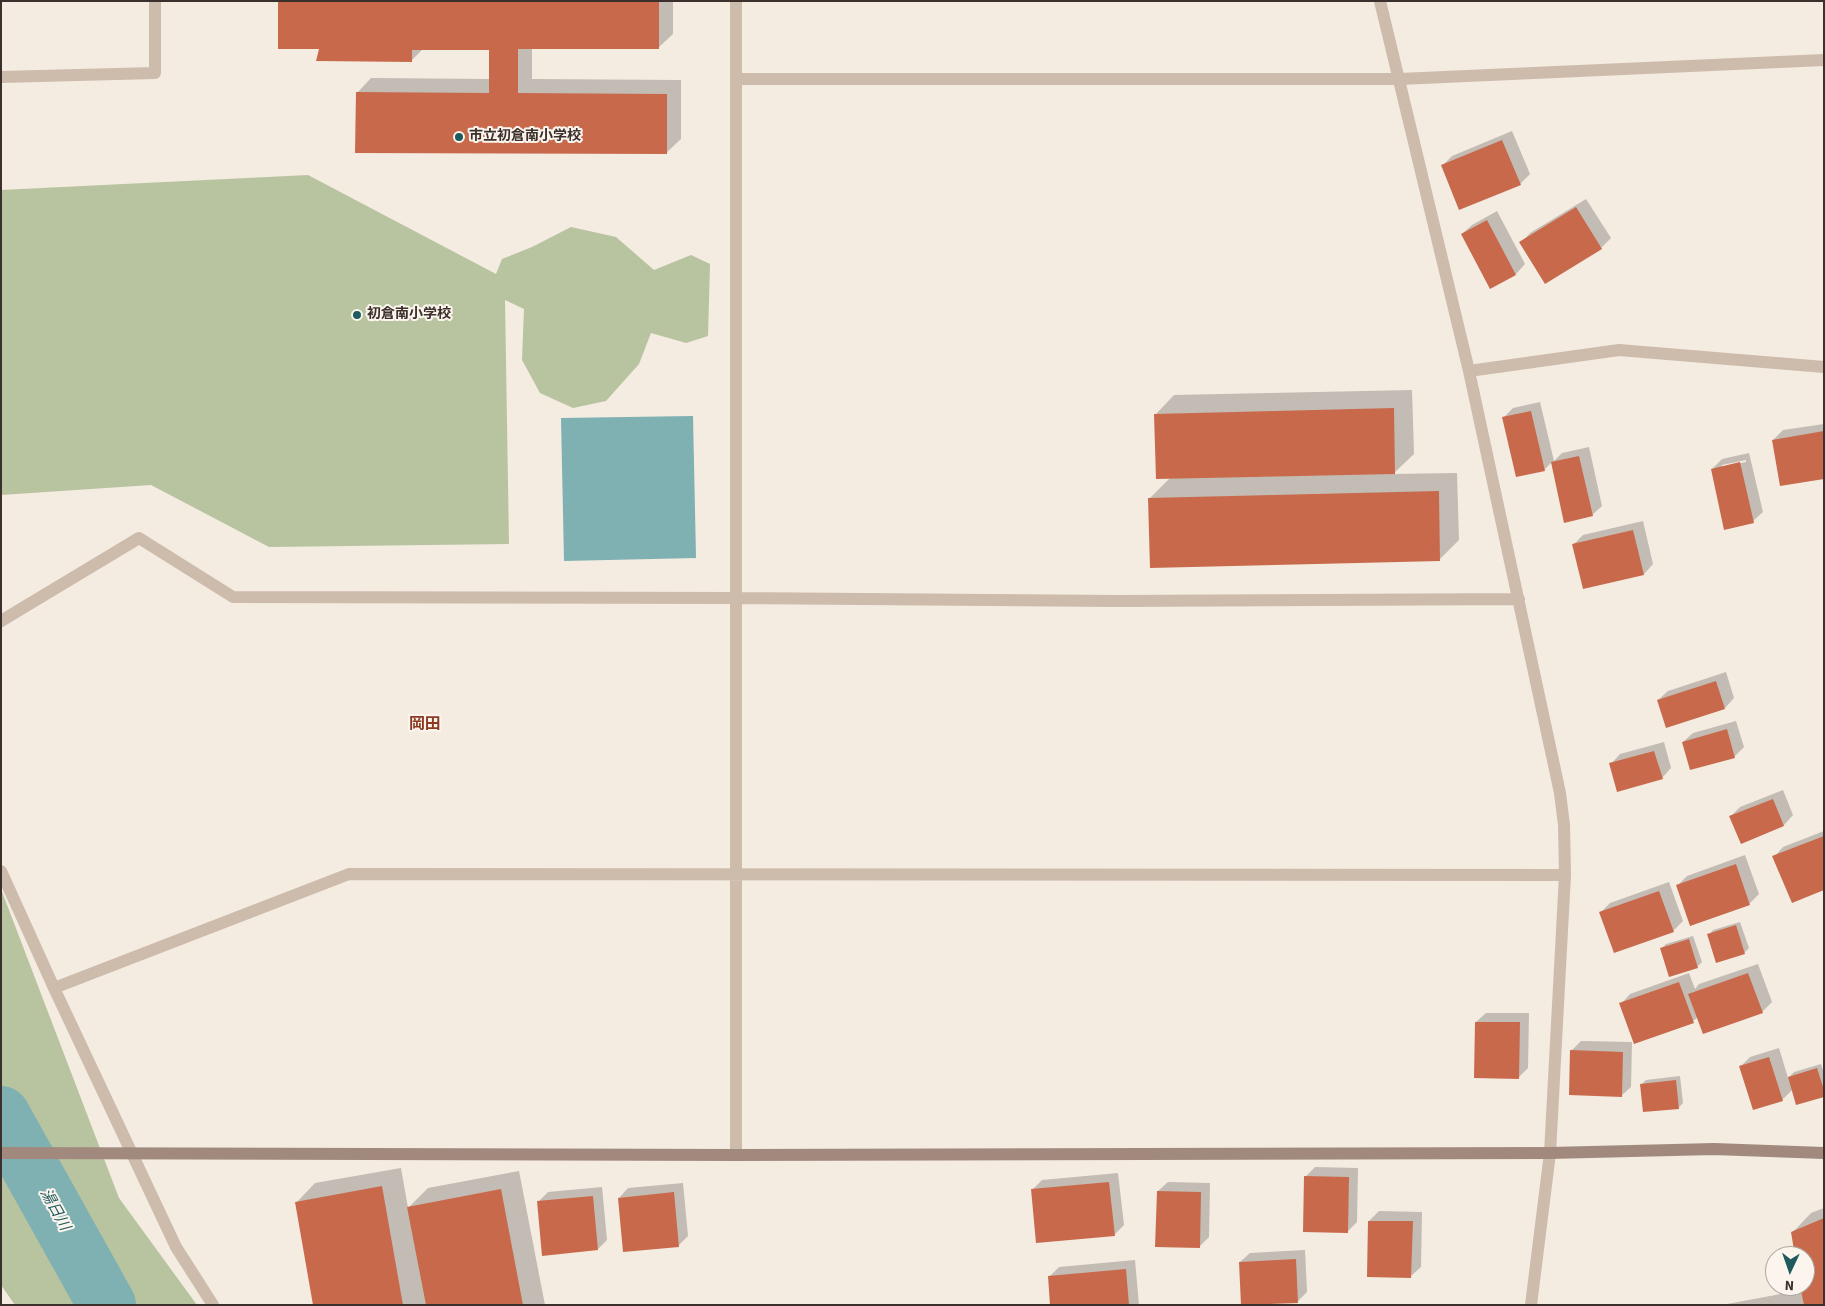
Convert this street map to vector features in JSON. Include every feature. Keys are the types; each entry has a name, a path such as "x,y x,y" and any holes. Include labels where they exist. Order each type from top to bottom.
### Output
{"street":[{"path":"1,77 155,73 155,1"},
{"path":"736,1 736,1155"},
{"path":"1380,1 1470,371 1560,793 1564,826 1565,875 1550,1153 1531,1305"},
{"path":"736,79 1400,79 1824,60"},
{"path":"1470,371 1619,350 1824,367"},
{"path":"1,621 139,538 233,597 1116,601 1518,599"},
{"path":"1,871 176,1247 213,1305"},
{"path":"54,988 349,874 1565,875"},
{"path":"1,1153 133,1155 736,1155 1550,1153 1714,1149 1824,1153"}],"green space":[{"path":"308,175 496,274 502,259 532,247 571,227 616,237 654,270 691,255 710,264 708,336 686,343 651,333 639,364 606,401 573,408 540,393 522,360 524,309 505,300 509,544 269,547 151,485 1,495 1,190"},
{"path":"1,889 119,1198 197,1305 15,1305 1,1285"}],"water":[{"path":"693,416 696,558 564,561 561,418"}],"building":[{"path":"278,1 659,1 659,49 518,49 518,93 667,94 667,154 355,153 356,92 489,93 489,50 412,50 412,62 316,61 319,49 278,49"},
{"path":"1502,140 1521,185 1459,210 1441,165"},
{"path":"1576,207 1602,249 1545,284 1519,242"},
{"path":"1487,220 1516,275 1490,289 1461,234"},
{"path":"1394,408 1395,474 1156,479 1154,414"},
{"path":"1531,411 1545,471 1516,477 1502,417"},
{"path":"1824,431 1824,479 1780,486 1772,440"},
{"path":"1579,456 1593,516 1564,523 1551,462"},
{"path":"1740,462 1754,523 1724,530 1711,469"},
{"path":"1439,491 1440,561 1150,568 1148,498"},
{"path":"1633,530 1644,575 1583,589 1572,544"},
{"path":"1716,681 1725,709 1666,728 1657,700"},
{"path":"1727,729 1735,758 1690,770 1682,742"},
{"path":"1654,751 1663,779 1617,792 1609,763"},
{"path":"1773,799 1784,826 1741,844 1729,816"},
{"path":"1824,836 1824,890 1792,903 1772,856"},
{"path":"1736,864 1750,905 1690,926 1676,885"},
{"path":"1659,891 1674,932 1614,953 1599,912"},
{"path":"1736,925 1745,954 1716,963 1707,934"},
{"path":"1689,939 1698,968 1669,977 1660,948"},
{"path":"1748,973 1763,1013 1703,1034 1688,994"},
{"path":"1679,982 1694,1023 1634,1044 1619,1003"},
{"path":"1475,1022 1520,1022 1519,1079 1474,1078"},
{"path":"1570,1050 1623,1052 1622,1097 1569,1095"},
{"path":"1769,1057 1783,1101 1753,1110 1739,1066"},
{"path":"1817,1068 1824,1090 1824,1097 1796,1105 1788,1077"},
{"path":"1676,1080 1679,1109 1643,1112 1640,1084"},
{"path":"1304,1176 1349,1177 1348,1233 1303,1232"},
{"path":"1109,1182 1115,1236 1036,1243 1031,1189"},
{"path":"382,1186 403,1305 313,1305 295,1202"},
{"path":"501,1189 523,1305 426,1305 407,1207"},
{"path":"1157,1191 1201,1192 1200,1248 1155,1247"},
{"path":"674,1192 679,1247 623,1252 618,1198"},
{"path":"593,1196 598,1250 542,1256 537,1201"},
{"path":"1824,1218 1824,1305 1804,1305 1802,1296 1815,1296 1815,1246 1793,1246 1791,1232"},
{"path":"1368,1221 1413,1221 1411,1278 1367,1277"},
{"path":"1296,1259 1298,1303 1241,1305 1239,1262"},
{"path":"1126,1269 1129,1305 1050,1305 1048,1276"}],"waterway":[{"name":"湯日川","path":"1,1115 107,1305"}],"place":[{"name":"市立初倉南小学校","path":"459,137"},
{"name":"初倉南小学校","path":"357,315"}],"district":[{"name":"岡田","path":"425,725"}]}
